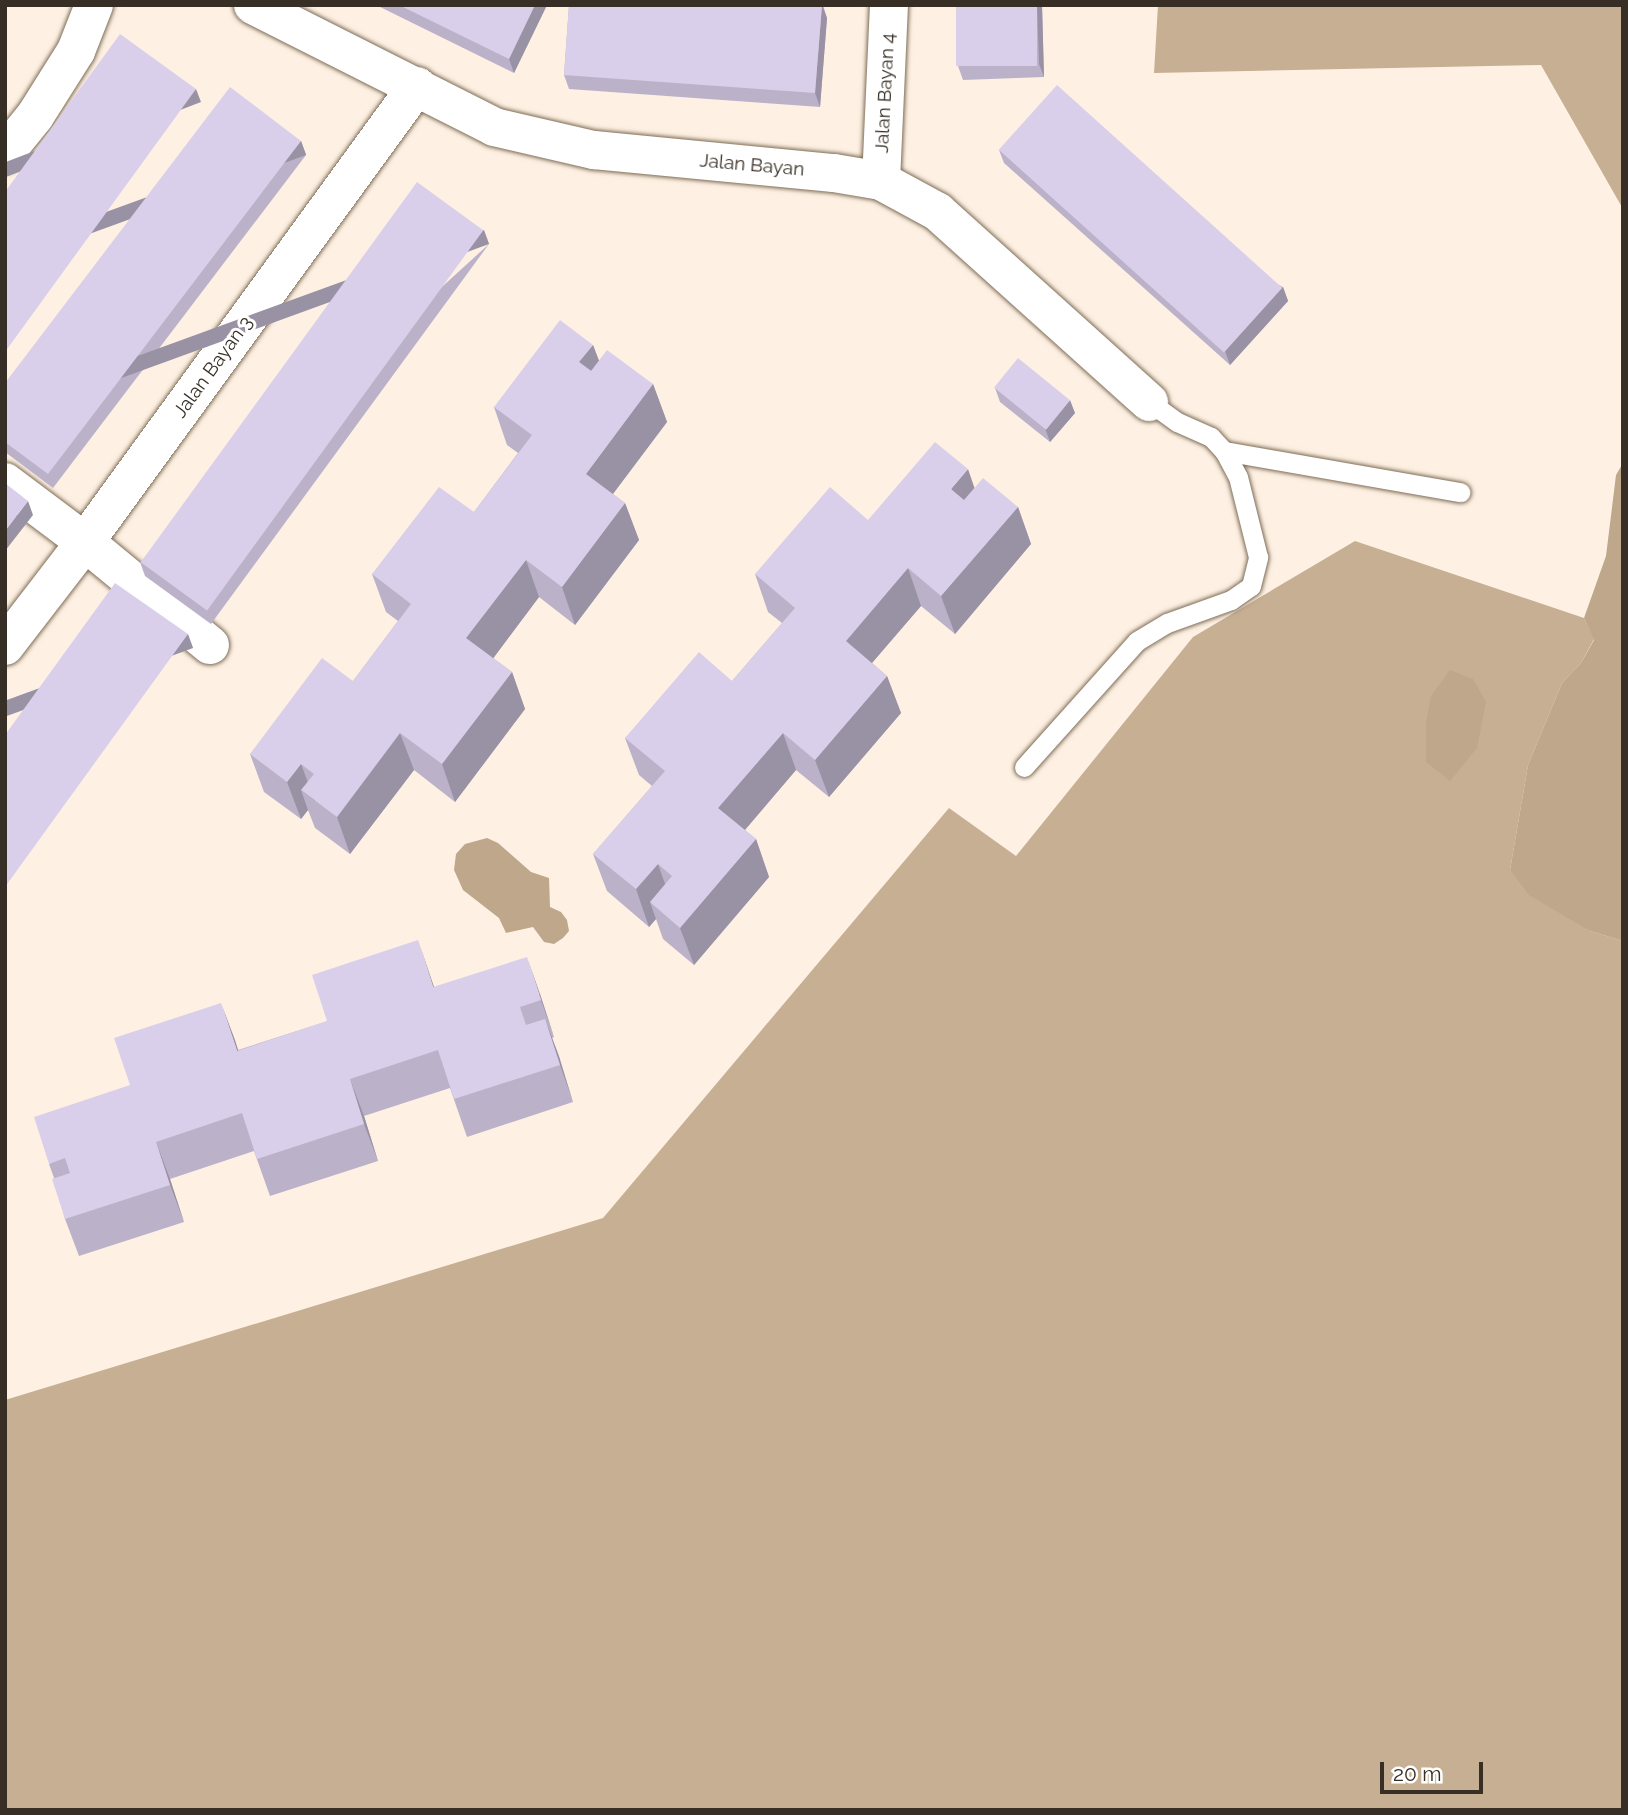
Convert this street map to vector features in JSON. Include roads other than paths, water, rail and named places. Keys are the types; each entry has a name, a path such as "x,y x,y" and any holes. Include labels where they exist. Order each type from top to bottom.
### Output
{"street":[{"path":"5,153 35,116 76,51 94,5"},
{"name":"Jalan Bayan","path":"253,5 494,127 541,141 594,150 834,173 881,181 938,212 1149,402"},
{"name":"Jalan Bayan 4","path":"881,181 889,5"},
{"name":"Jalan Bayan 3","path":"5,646 85,542 417,86"},
{"path":"5,482 85,542 210,645"}],"lane":[{"name":"Jalan Bayan","path":"1149,402 1192,430 1212,438 1224,451"},
{"path":"1224,451 1460,492"},
{"path":"1024,767 1137,640 1167,623 1231,600 1251,586 1258,558 1238,477 1224,451"}]}
